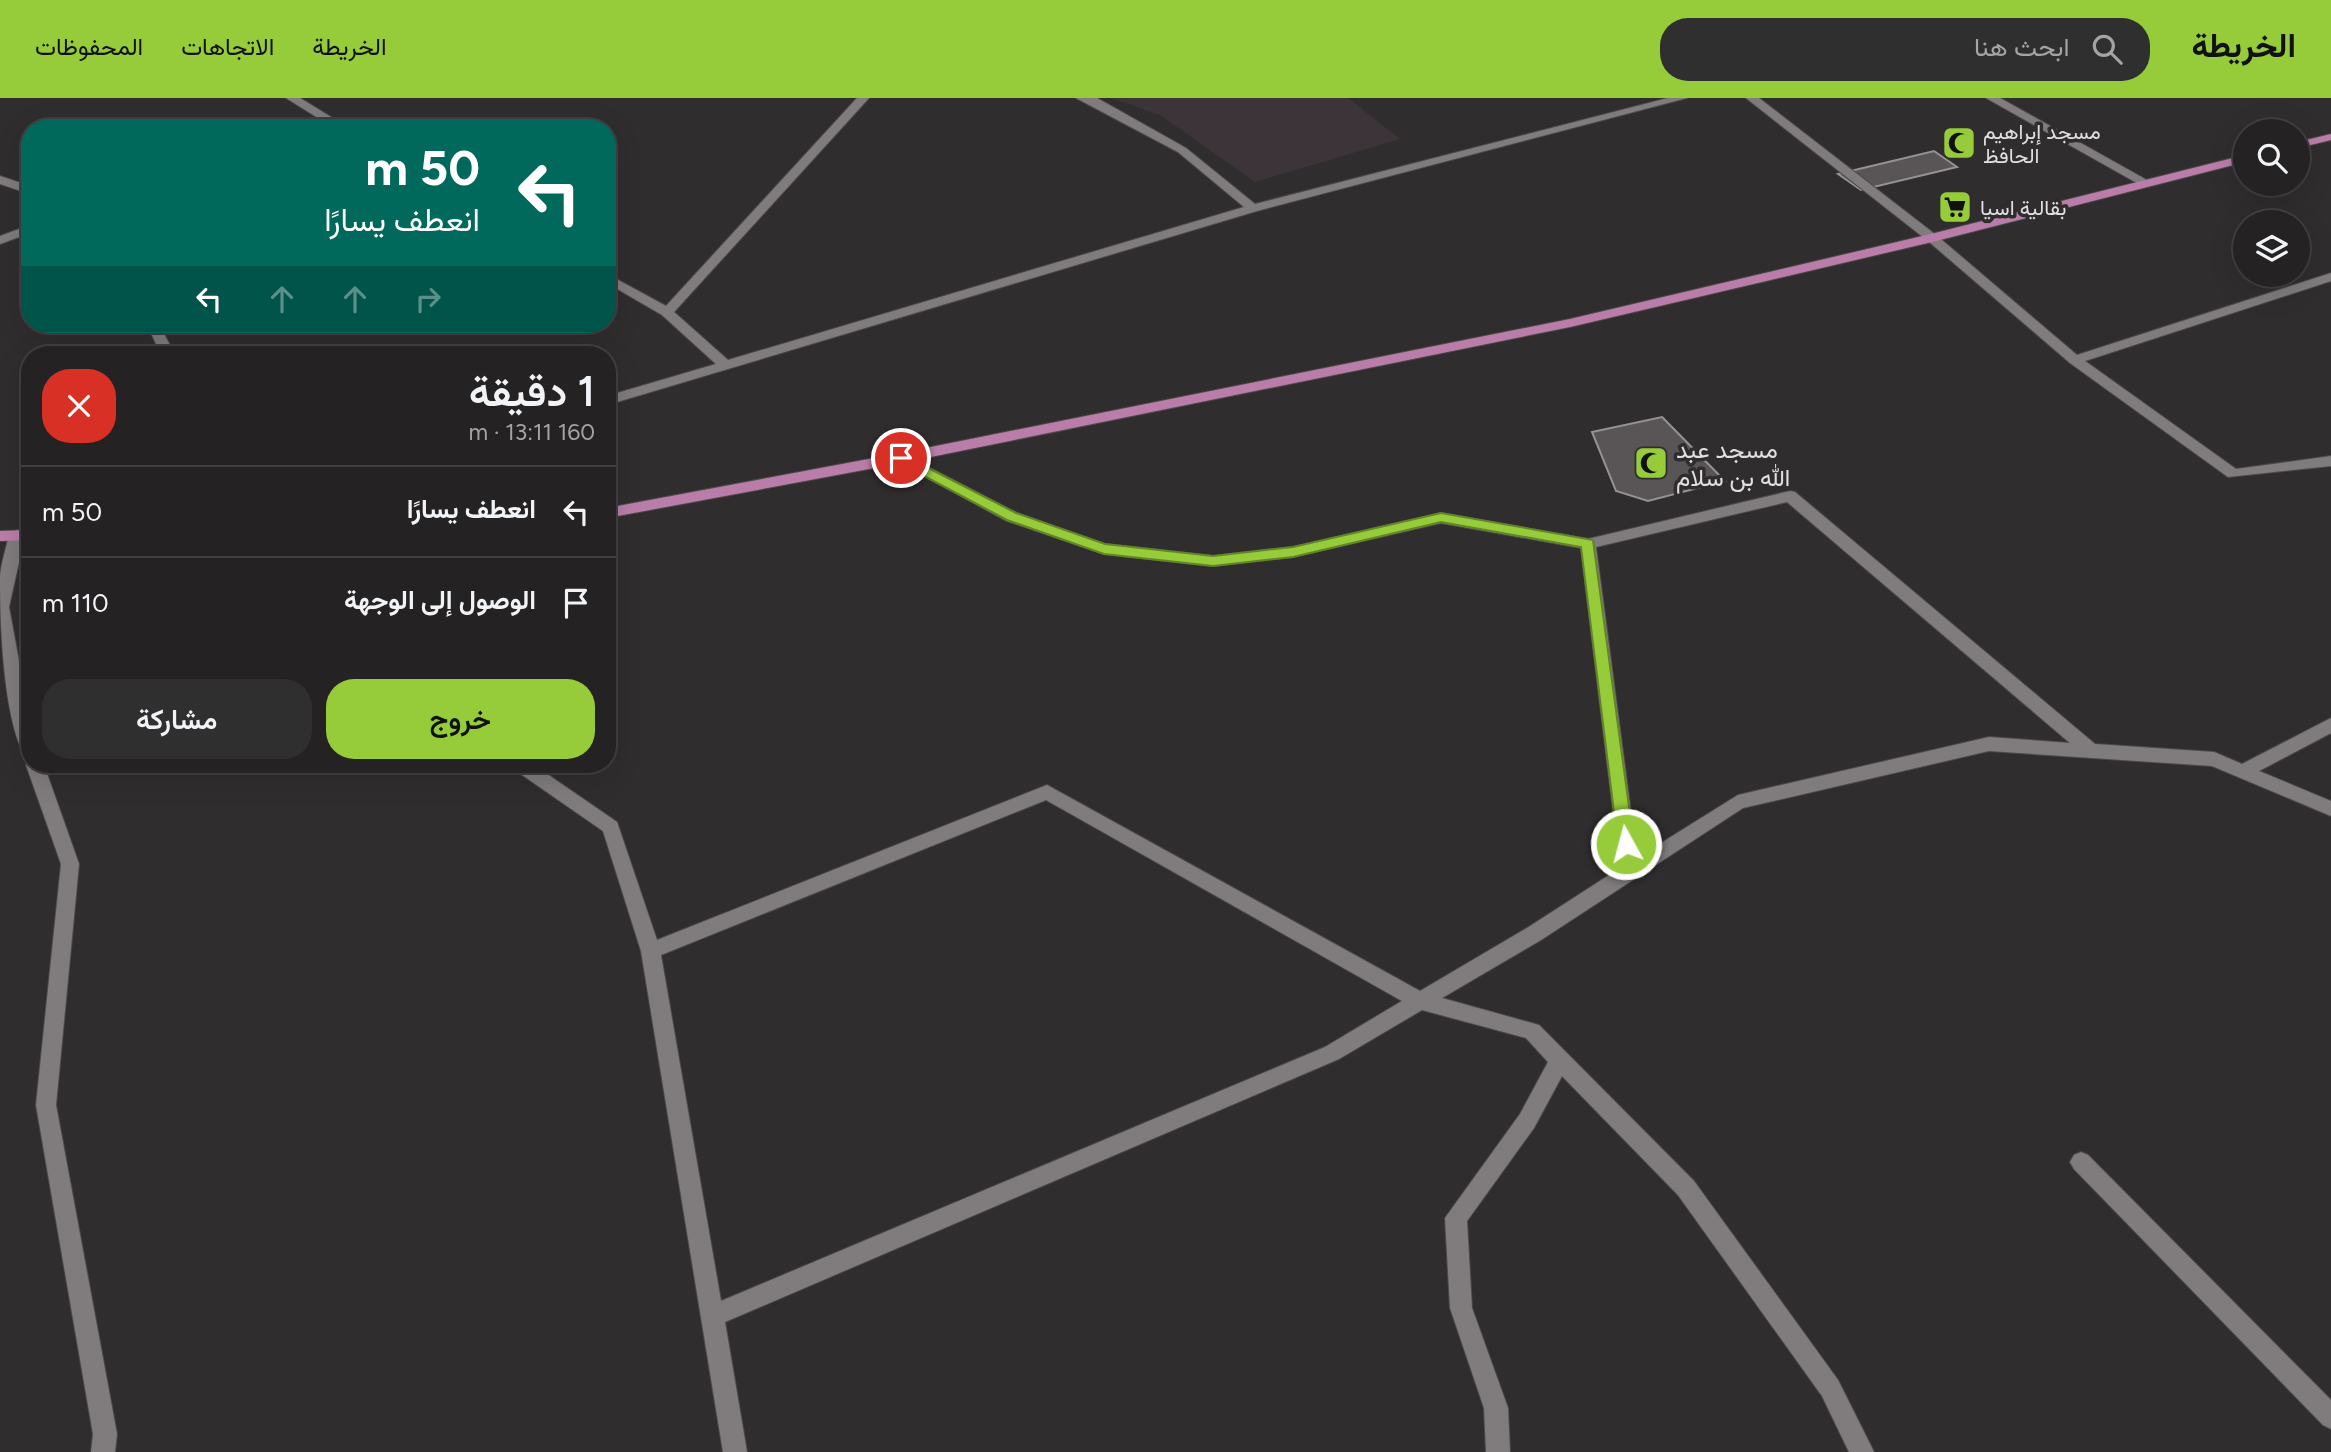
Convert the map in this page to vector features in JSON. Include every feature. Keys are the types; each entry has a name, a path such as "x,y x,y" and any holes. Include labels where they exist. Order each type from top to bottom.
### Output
{"main road":[{"path":"2310,142 2331,137"},
{"path":"616,511 901,458 1570,323 1932,238 2233,162"}],"street":[{"path":"292,98 328,119"},
{"path":"667,312 863,98"},
{"path":"1082,98 1092,100 1182,150 1253,208"},
{"path":"616,398 1253,208 1681,98"},
{"path":"1752,98 1932,238 2075,360 2233,474 2331,461"},
{"path":"1992,98 2148,184"},
{"path":"0,180 21,187"},
{"path":"0,240 21,232"},
{"path":"2075,360 2331,277"},
{"path":"616,283 667,312 726,366"},
{"path":"901,458 1012,517 1104,549 1213,561 1293,552 1441,517 1588,544 1790,496 2091,751"},
{"path":"16,536 1,607 21,719"},
{"path":"1588,544 1629,872"},
{"path":"2244,771 2331,725"},
{"path":"712,1315 1332,1053 1534,934 1738,802 1989,744 2214,759 2331,809"},
{"path":"38,773 69,864 46,1105 105,1434 103,1452"},
{"path":"532,773 611,828 651,951 734,1452"},
{"path":"651,951 1048,792 1420,1001 1532,1031 1686,1188 1830,1388 1862,1452"},
{"path":"1498,1452 1496,1408 1461,1308 1456,1218 1527,1121 1560,1060"},
{"path":"2081,1162 2331,1417"}],"shaded area":[{"path":"1111,98 1348,98 1400,139 1255,182 1160,115"}],"building":[{"path":"1934,151 1957,167 1861,190 1838,174"},
{"path":"1662,417 1725,481 1648,501 1616,491 1592,432"}],"place":[{"name":"مسجد إبراهيم الحافظ","path":"1959,143"},
{"name":"بقالية اسيا","path":"1955,207"},
{"name":"مسجد عبد الله بن سلام","path":"1651,463"}],"route":[{"path":"901,458 1012,517 1104,549 1213,561 1293,552 1441,517 1588,544 1626,844"}]}
